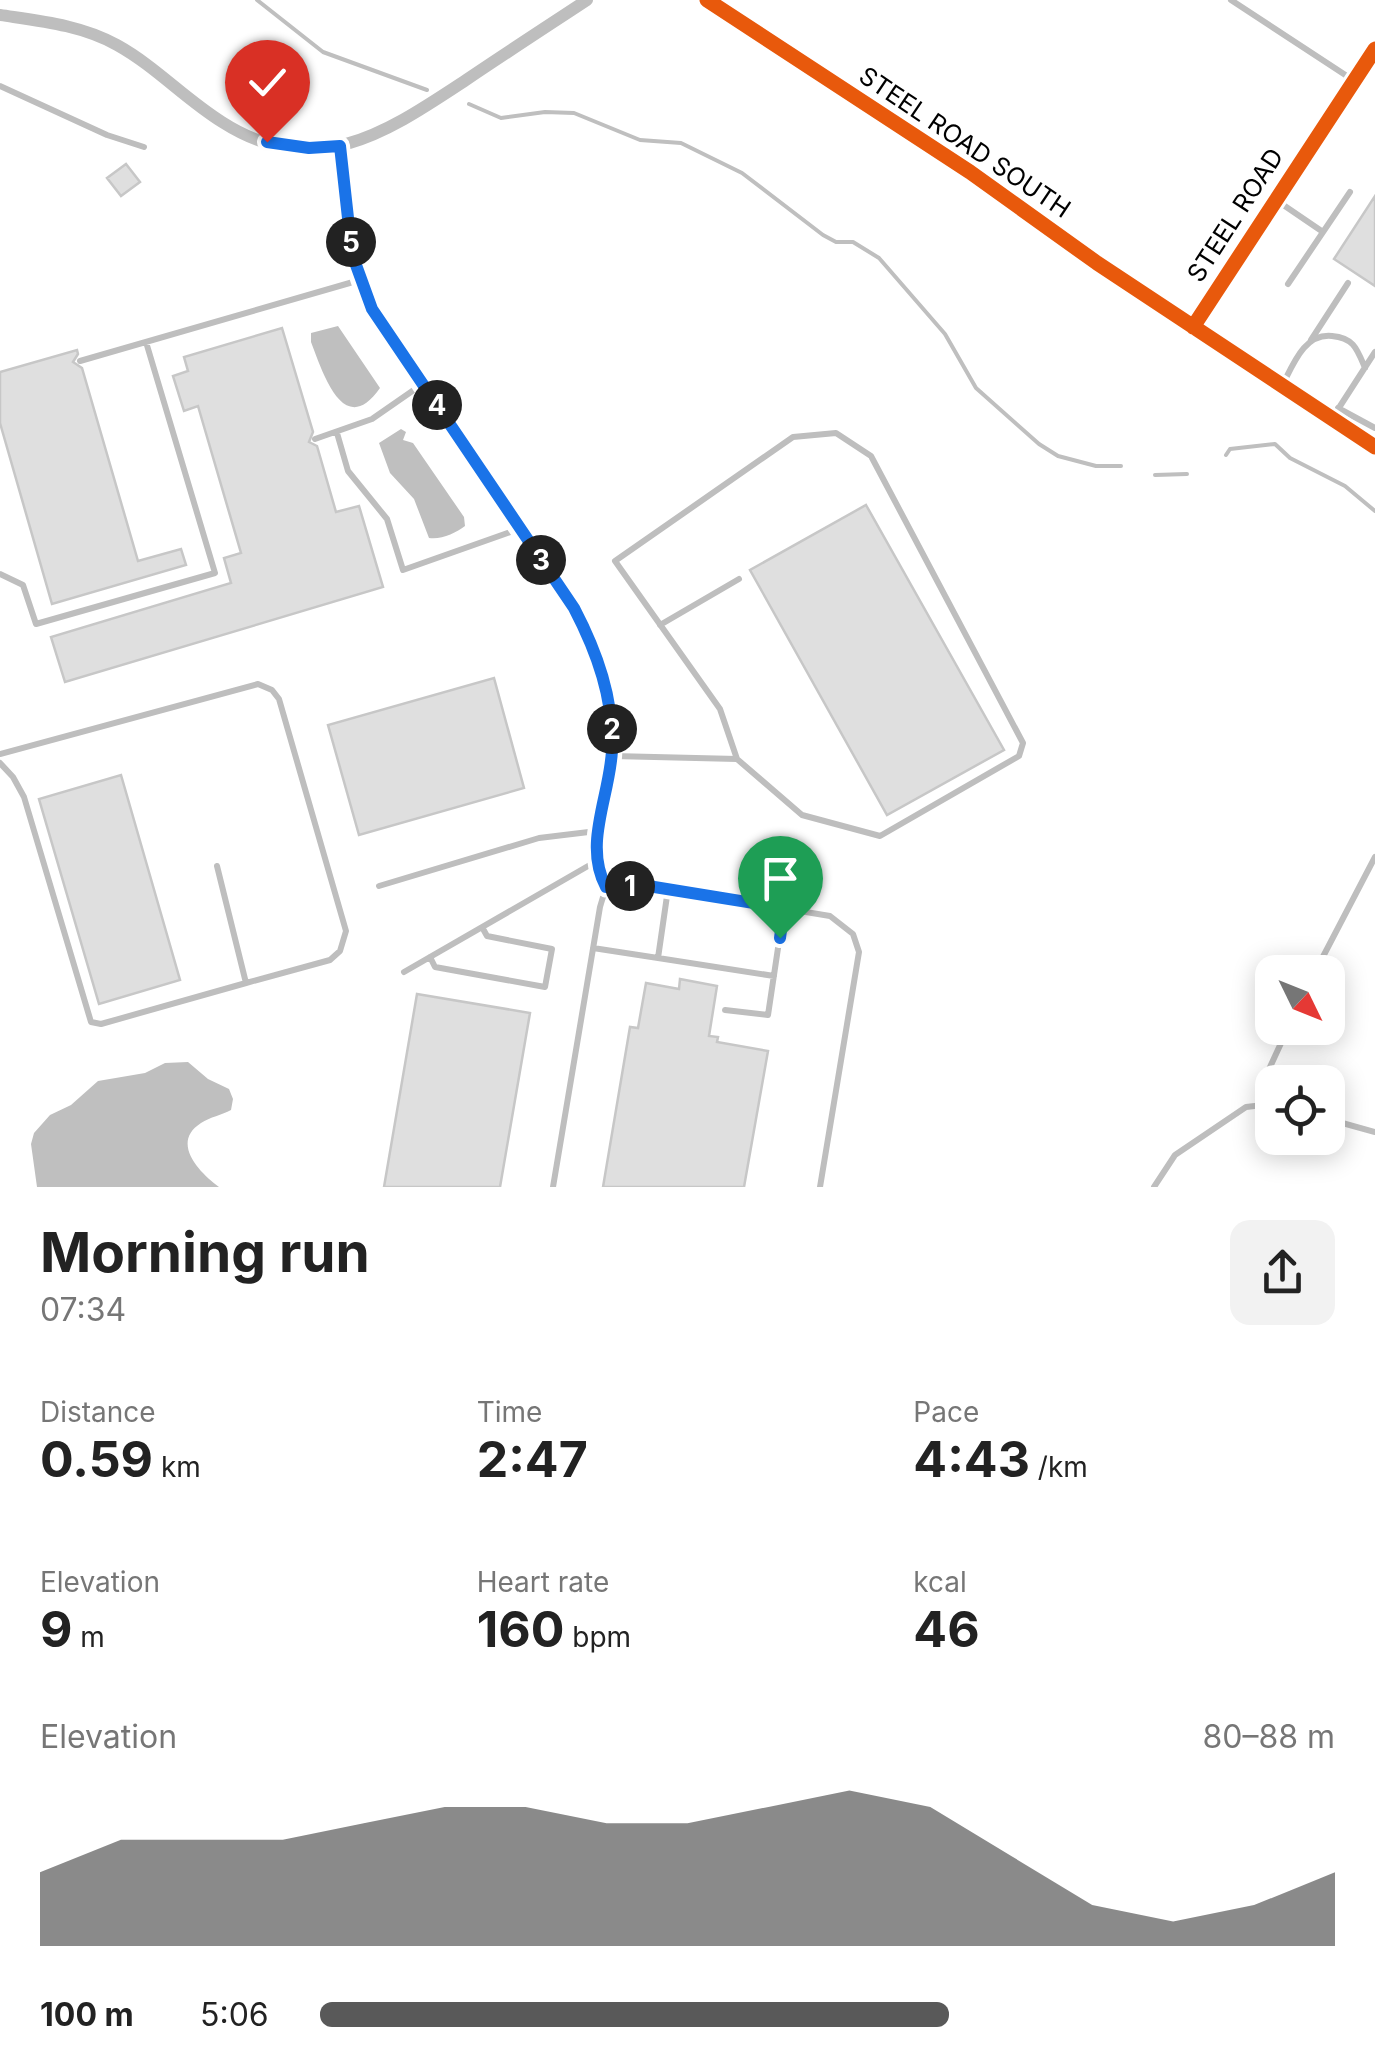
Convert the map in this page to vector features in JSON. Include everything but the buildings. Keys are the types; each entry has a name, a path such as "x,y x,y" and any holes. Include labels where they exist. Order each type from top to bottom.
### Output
{"street":[{"path":"0,15 64,25 102,38 138,58 221,122 243,134 284,145 340,146 360,142 399,124 587,0"},
{"name":"STEEL ROAD SOUTH","path":"707,0 970,172 1193,327"},
{"name":"STEEL ROAD","path":"1193,327 1375,49"},
{"path":"340,146 352,254 372,309 590,638 609,702 612,756 595,862 606,887"},
{"path":"1193,327 1282,386 1335,414 1375,447"}],"lane":[{"path":"1231,0 1354,81"},
{"path":"0,86 107,135 144,147"},
{"path":"1288,284 1350,192"},
{"path":"1275,200 1323,232"},
{"path":"80,361 360,280"},
{"path":"1282,386 1348,283"},
{"path":"1310,340 1324,335 1344,338 1354,344 1364,368"},
{"path":"0,574 14,578 25,588 36,624 215,573 146,342"},
{"path":"1375,352 1335,414 1375,428"},
{"path":"315,439 385,412 422,385"},
{"path":"337,433 348,471 388,519 403,570 520,529"},
{"path":"836,433 871,456 1023,743 1018,756 880,836 802,815 738,758 720,709 615,561 793,436 836,433"},
{"path":"660,625 740,579"},
{"path":"0,754 258,684 272,690 279,699 346,931 340,951 330,960 101,1024 91,1022 24,797 0,763"},
{"path":"612,756 738,758"},
{"path":"379,886 539,838 598,831"},
{"path":"1323,955 1375,857"},
{"path":"404,972 595,862"},
{"path":"217,866 246,983"},
{"path":"553,1187 606,887 642,885 838,920 853,934 859,952 820,1187"},
{"path":"658,958 668,890"},
{"path":"725,1010 768,1015 784,908"},
{"path":"430,957 435,968 546,986 552,949 487,936 482,927"},
{"path":"593,948 774,976"},
{"path":"1154,1187 1175,1155 1246,1107 1255,1106"},
{"path":"1345,1124 1375,1132"}],"shaded area":[{"path":"338,326 380,388 367,402 355,407 336,395 311,342 311,333"},
{"path":"401,429 406,432 403,440 413,443 464,517 465,526 457,531 429,538 414,499 390,473 379,443"},
{"path":"188,1062 208,1079 229,1089 233,1099 231,1110 201,1123 188,1139 191,1157 219,1187 37,1187 31,1144 34,1133 50,1115 71,1105 98,1081 145,1073 165,1063"}],"waterway":[{"path":"257,0 323,52 427,90"},
{"path":"469,104 501,118 574,113 640,140 681,143 742,173 823,235 836,242 853,242 879,258 945,334 976,388 1039,444 1058,456 1096,466 1121,466"},
{"path":"1226,455 1230,449 1275,444 1290,458 1345,486 1375,511"},
{"path":"1155,475 1187,474"}],"cycle path":[{"path":"707,0 970,172 1097,263 1375,447"},
{"path":"1193,327 1375,49"},
{"path":"339,146 352,254 371,309 573,608 590,642 607,695 612,731 610,768 597,837 597,854 606,887"}],"route":[{"path":"267,142 309,148 340,146 352,254 372,309 574,608 590,638 604,680 612,725 611,770 595,862 606,887 642,885 784,908 780,938"}]}
